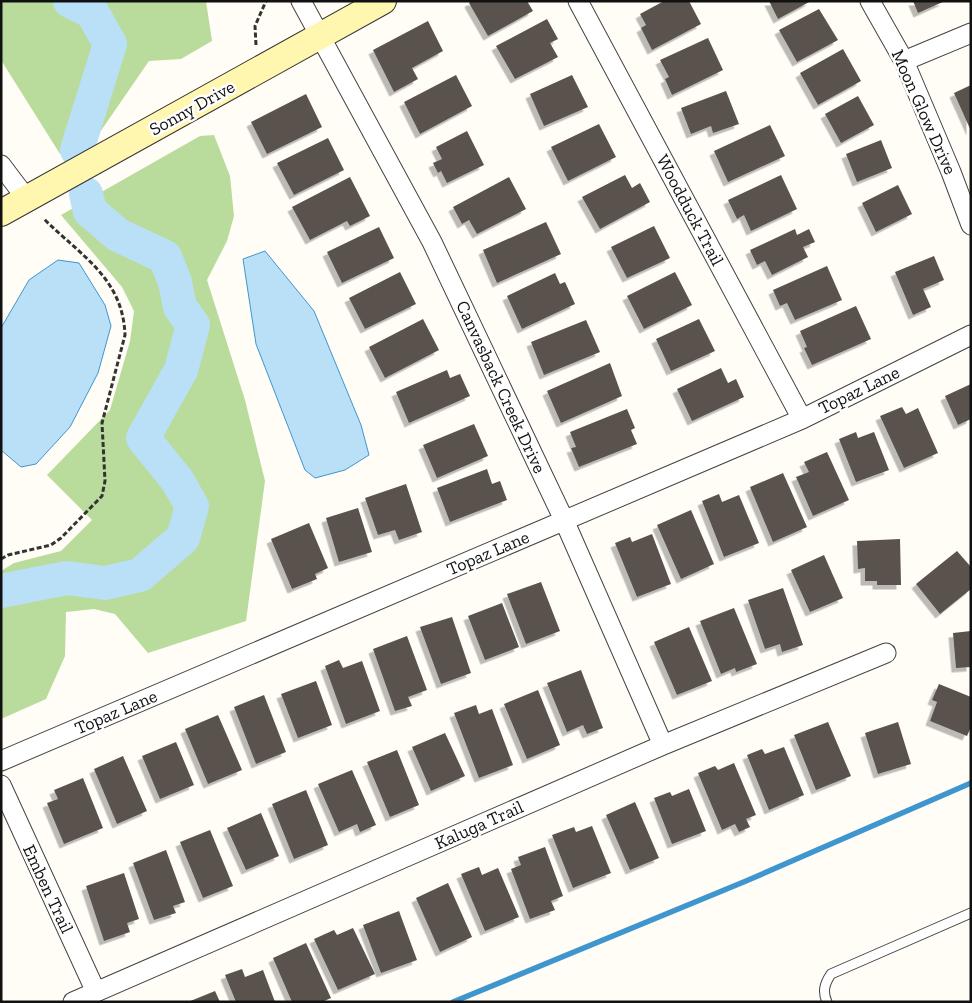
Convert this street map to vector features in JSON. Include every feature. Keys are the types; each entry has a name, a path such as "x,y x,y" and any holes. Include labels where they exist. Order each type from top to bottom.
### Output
{"street":[{"name":"Canvasback Creek Drive","path":"301,1 432,242 564,520 663,745"},
{"name":"Sonny Drive","path":"1,213 383,1"},
{"name":"Woodduck Trail","path":"578,1 802,419"},
{"name":"Moon Glow Drive","path":"870,1 904,60 971,225"},
{"path":"904,60 971,33"},
{"path":"1,165 26,198"},
{"name":"Topaz Lane","path":"1,761 802,419 971,335"},
{"name":"Kaluga Trail","path":"73,1002 663,745 886,653"},
{"name":"Emben Trail","path":"1,785 96,992"}],"lane":[{"path":"827,1002 824,995 826,982 831,974 971,913"}],"path":[{"path":"256,45 255,26 266,1"},
{"path":"1,558 51,545 61,538 102,496 104,481 102,423 125,335 121,306 105,277 44,219"}],"green space":[{"path":"1,1 206,1 212,41 181,59 149,61 98,135 60,154 1,60"},
{"path":"214,135 230,176 234,216 227,241 207,280 245,400 265,481 246,621 148,653 115,614 94,609 66,612 65,656 46,699 1,719 1,571 14,563 61,551 92,520 47,475 110,410 130,341 134,311 122,287 61,215 200,136"}],"water":[{"path":"265,251 314,311 361,425 369,455 345,470 315,478 305,470 256,344 243,259"},
{"path":"58,260 79,263 105,305 111,326 98,373 70,427 36,464 21,467 1,450 1,328 29,280"}],"building":[{"path":"471,1 527,1 533,11 488,36 469,3"},
{"path":"664,1 689,1 701,24 652,50 641,28 646,25 640,14"},
{"path":"769,1 811,1 778,19"},
{"path":"913,1 945,1 918,13"},
{"path":"819,9 838,40 797,62 779,30"},
{"path":"547,19 558,39 550,43 558,57 515,79 496,46"},
{"path":"428,21 443,51 412,68 418,79 394,92 373,50"},
{"path":"708,38 723,70 672,95 665,79 669,77 660,60"},
{"path":"843,49 861,81 818,105 800,73"},
{"path":"456,75 472,106 420,134 404,102"},
{"path":"572,75 588,107 544,126 530,94"},
{"path":"971,85 971,131 954,93"},
{"path":"726,91 739,124 713,133 711,126 691,134 681,108"},
{"path":"306,94 322,127 267,154 251,122"},
{"path":"858,96 874,125 841,143 825,114"},
{"path":"599,124 616,157 568,181 551,147"},
{"path":"770,125 785,156 728,182 714,151"},
{"path":"467,131 484,165 447,183 441,171 438,173 433,163 442,159 436,147"},
{"path":"328,138 344,170 294,195 277,163"},
{"path":"881,140 892,168 857,182 846,154"},
{"path":"625,175 632,188 640,183 650,202 600,229 582,197"},
{"path":"781,175 797,209 751,231 744,215 737,219 728,200"},
{"path":"350,177 370,216 350,226 347,221 310,240 292,207"},
{"path":"509,177 526,209 477,234 469,220 462,224 453,207"},
{"path":"898,185 912,214 876,232 862,203"},
{"path":"546,222 561,254 497,283 483,250"},
{"path":"654,226 670,258 627,278 611,247"},
{"path":"379,227 394,258 342,283 327,252"},
{"path":"795,229 797,235 809,229 815,242 803,247 808,257 772,275 765,261 757,265 750,250"},
{"path":"934,256 944,280 923,289 931,307 913,315 895,272"},
{"path":"827,266 842,300 795,320 787,303 780,306 773,290"},
{"path":"400,272 416,304 365,329 349,298"},
{"path":"675,272 692,305 644,329 627,296"},
{"path":"555,273 560,284 565,282 575,304 522,329 507,296"},
{"path":"856,306 871,339 812,365 804,348 807,347 800,331"},
{"path":"423,319 439,350 385,378 369,347"},
{"path":"699,319 715,351 671,371 656,339"},
{"path":"586,320 600,352 544,375 531,342"},
{"path":"610,363 622,396 561,423 547,391"},
{"path":"721,368 728,383 736,379 744,397 692,421 677,389"},
{"path":"447,370 450,378 460,374 470,396 409,423 396,392"},
{"path":"971,384 971,419 958,425 945,396"},
{"path":"902,407 906,414 918,408 938,453 904,468 880,416"},
{"path":"627,409 635,428 631,430 637,444 579,467 571,448 576,447 570,432"},
{"path":"474,424 488,456 437,478 423,445"},
{"path":"856,432 858,438 874,432 889,470 856,482 839,439"},
{"path":"827,452 849,500 813,516 796,477 809,472 804,462"},
{"path":"487,469 492,484 500,481 507,500 450,522 437,488"},
{"path":"783,473 807,527 773,542 750,487"},
{"path":"406,484 422,532 399,540 395,530 378,535 365,498"},
{"path":"719,494 722,502 739,495 759,543 724,557 702,501"},
{"path":"358,508 372,552 339,562 326,518"},
{"path":"691,510 714,564 681,579 657,525"},
{"path":"309,523 328,568 315,574 317,579 292,589 271,539"},
{"path":"652,534 671,584 637,597 615,543 630,537 632,542"},
{"path":"900,539 901,585 877,585 877,581 865,581 865,568 858,569 857,541"},
{"path":"957,551 971,567 971,589 940,614 916,584"},
{"path":"824,555 843,598 810,612 791,570"},
{"path":"541,582 560,631 526,644 507,594"},
{"path":"783,588 803,645 782,652 780,644 765,649 748,600"},
{"path":"502,603 519,647 485,660 468,616"},
{"path":"734,608 757,664 736,672 735,668 721,674 700,621"},
{"path":"452,617 471,673 441,684 420,627"},
{"path":"689,627 712,681 677,695 654,642"},
{"path":"971,631 971,667 956,668 953,633"},
{"path":"407,636 427,690 408,697 412,706 395,711 373,649"},
{"path":"339,660 343,668 362,661 380,711 346,724 325,666"},
{"path":"581,670 603,728 587,734 583,725 567,732 547,683"},
{"path":"316,681 332,725 298,738 281,694"},
{"path":"939,684 971,697 971,727 967,736 930,721 937,702 932,700"},
{"path":"538,690 560,745 527,759 504,704"},
{"path":"264,695 286,752 256,764 234,707"},
{"path":"476,705 479,714 492,709 513,765 479,778 454,713"},
{"path":"218,715 242,770 208,784 185,729"},
{"path":"828,722 851,776 816,790 794,735"},
{"path":"898,722 911,764 878,774 865,733"},
{"path":"445,733 465,776 431,791 412,747"},
{"path":"176,742 194,785 160,799 142,756"},
{"path":"784,747 804,795 769,810 747,755 762,749 765,754"},
{"path":"397,750 419,805 390,817 367,762"},
{"path":"123,756 147,811 117,824 94,769"},
{"path":"734,763 756,815 746,819 750,827 739,832 735,824 722,830 698,773 715,766 718,770"},
{"path":"352,770 376,825 360,832 357,824 339,832 318,784"},
{"path":"83,778 103,828 64,844 47,803 58,799 54,790"},
{"path":"689,789 706,831 672,844 654,798 670,792 672,796"},
{"path":"306,790 328,845 294,859 272,804"},
{"path":"635,802 659,858 630,870 606,815"},
{"path":"261,813 279,856 246,870 227,828"},
{"path":"592,826 611,873 573,888 552,835 574,827 576,832"},
{"path":"210,830 233,886 203,898 180,842"},
{"path":"545,847 563,896 551,901 555,910 530,919 511,869 521,865 518,857"},
{"path":"166,850 185,902 173,906 176,913 154,920 133,863"},
{"path":"479,867 482,875 498,868 519,917 485,931 461,874"},
{"path":"124,873 139,919 127,923 130,932 104,941 86,886"},
{"path":"448,883 472,937 440,952 416,898"},
{"path":"399,911 417,960 381,973 363,925"},
{"path":"353,928 375,974 338,990 314,939 334,930 337,935"},
{"path":"306,943 331,998 322,1002 292,1002 273,958"},
{"path":"242,969 245,977 263,970 275,1002 236,1002 225,975"},
{"path":"215,991 220,1002 188,1002"}],"waterway":[{"path":"70,1 92,12 110,44 77,150"},
{"path":"92,1 92,12"},
{"path":"1,591 67,578 105,583 140,575 183,538 192,506 177,480 143,438 181,370 193,325 180,307 175,282 165,257 118,235 90,211 86,194"},
{"path":"453,1002 746,881 971,783"}]}
